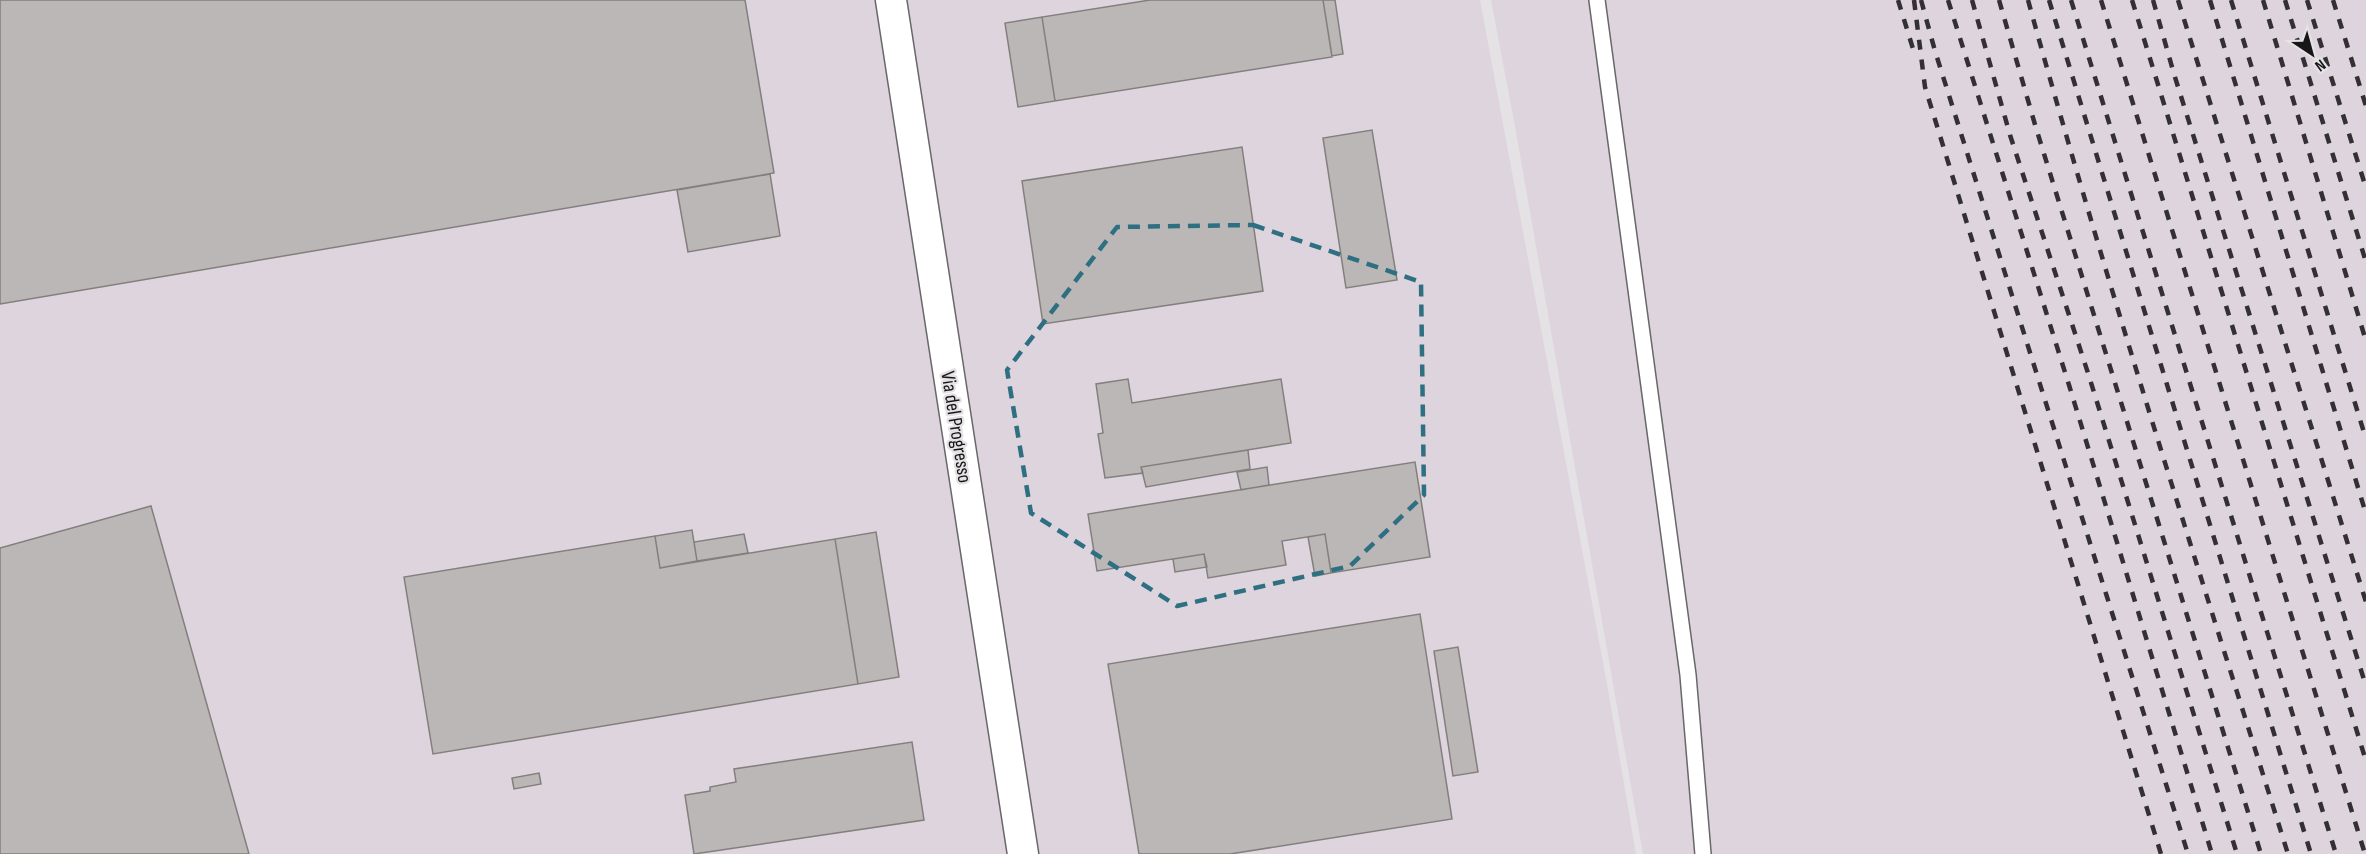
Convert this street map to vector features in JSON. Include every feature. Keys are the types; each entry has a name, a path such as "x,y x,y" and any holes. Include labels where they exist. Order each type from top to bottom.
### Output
{"street":[{"name":"Via del Progresso","path":"891,0 1023,854"}],"lane":[{"path":"1597,0 1688,675 1703,854"}],"highlighted area":[{"path":"1253,225 1421,282 1424,495 1350,566 1177,606 1031,513 1007,370 1117,227"}],"shaded area":[{"path":"0,0 1480,0 1607,684 1636,854 0,854"},
{"path":"1491,0 2366,0 2366,854 1643,854"}],"building":[{"path":"0,0 745,0 774,173 0,304"},
{"path":"1150,0 1323,0 1332,57 1055,101 1042,17"},
{"path":"1323,0 1335,0 1343,54 1332,56"},
{"path":"1042,17 1055,101 1018,107 1005,23"},
{"path":"1372,130 1397,280 1346,288 1323,138"},
{"path":"1242,147 1263,291 1043,324 1022,181"},
{"path":"770,174 780,236 688,252 677,190"},
{"path":"1128,379 1132,403 1281,379 1291,443 1141,467 1143,473 1105,478 1098,434 1103,433 1096,384"},
{"path":"1248,450 1250,469 1146,487 1141,467"},
{"path":"1415,462 1430,557 1331,573 1325,534 1282,541 1286,565 1208,578 1204,554 1097,571 1088,514"},
{"path":"1267,467 1269,485 1241,490 1237,472"},
{"path":"151,506 249,854 0,854 0,548"},
{"path":"692,530 697,561 660,568 655,536"},
{"path":"876,532 899,677 858,684 835,539"},
{"path":"744,534 748,553 697,561 694,542"},
{"path":"1325,534 1331,573 1315,576 1308,537"},
{"path":"655,536 660,568 835,539 858,684 433,754 404,577"},
{"path":"1204,554 1207,567 1175,572 1173,559"},
{"path":"1420,614 1452,819 1230,854 1139,854 1108,664"},
{"path":"1458,647 1478,772 1453,776 1434,651"},
{"path":"912,742 924,820 694,854 685,795 710,791 710,787 736,782 734,769"},
{"path":"539,773 541,784 514,789 512,778"}],"railway":[{"path":"1898,0 1914,52"},
{"path":"1914,0 1925,87 2161,854"},
{"path":"1921,0 1935,51 2188,854"},
{"path":"1948,0 2069,385 2212,854"},
{"path":"1972,0 2010,135 2088,373 2237,854"},
{"path":"1999,0 2036,128 2261,854"},
{"path":"2028,0 2187,535 2288,854"},
{"path":"2049,0 2311,854"},
{"path":"2071,0 2336,854"},
{"path":"2101,0 2365,854"},
{"path":"2132,0 2366,761"},
{"path":"2153,0 2174,74 2366,686"},
{"path":"2178,0 2366,602"},
{"path":"2210,0 2366,514"},
{"path":"2231,0 2366,439"},
{"path":"2263,0 2366,341"},
{"path":"2285,0 2366,262"},
{"path":"2307,0 2366,188"},
{"path":"2333,0 2366,106"}]}
